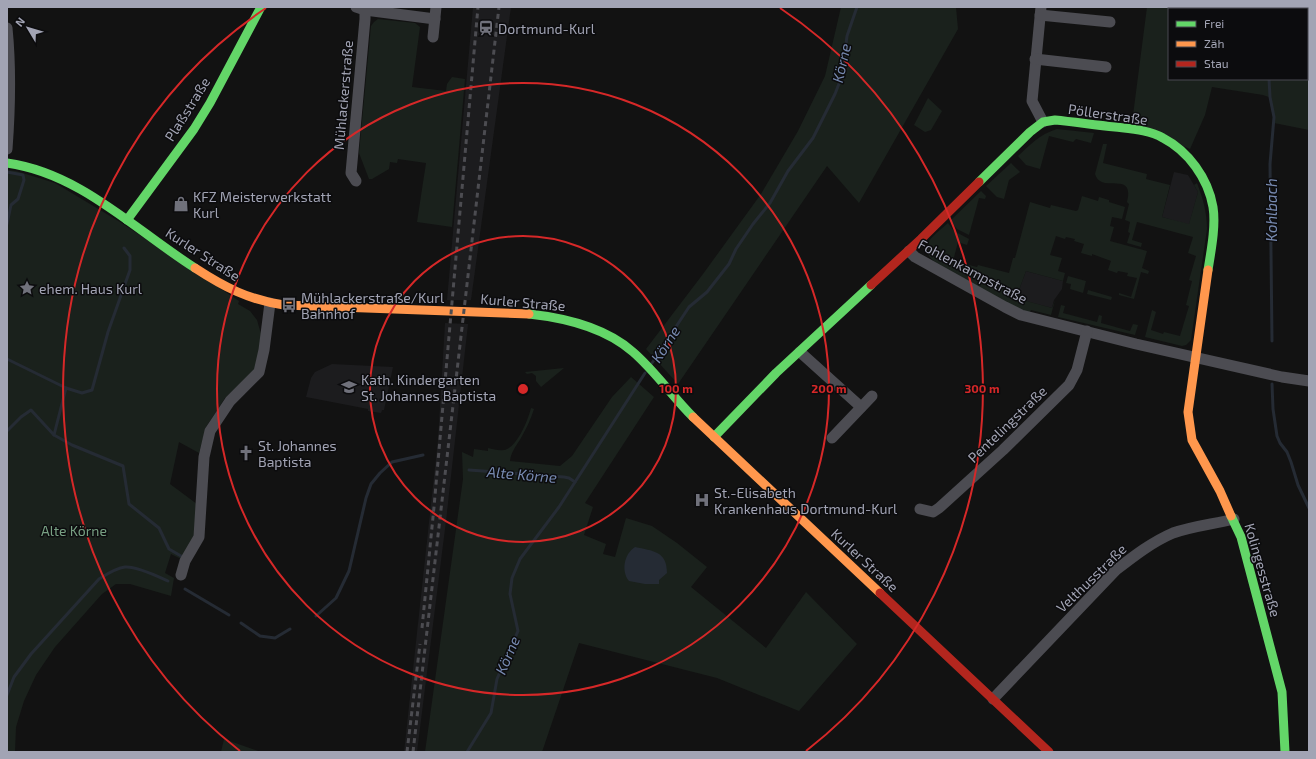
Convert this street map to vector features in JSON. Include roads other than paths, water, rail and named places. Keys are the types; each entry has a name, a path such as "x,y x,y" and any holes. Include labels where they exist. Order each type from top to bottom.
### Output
{"street":[{"name":"Plaßstraße","path":"127,220 200,120 261,7"},
{"path":"433,37 436,7"},
{"name":"Mühlackerstraße","path":"356,181 351,173 360,9 435,19"},
{"path":"909,251 1030,132 1044,122 1032,101 1041,11 1110,22"},
{"path":"7,28 9,62 9,121 7,149"},
{"path":"1036,59 1106,67"},
{"name":"Pöllerstraße","path":"1044,122 1055,120 1137,130 1162,137 1183,151 1193,163 1205,182 1213,206 1214,218 1212,253 1196,357"},
{"name":"Kurler Straße","path":"7,163 22,164 38,168 58,178 107,206 182,259 232,290 270,303 301,306 522,314 556,317 584,324 602,331 622,343 639,358 686,411 1049,752"},
{"name":"Fohlenkampstraße","path":"714,437 776,373 909,251 915,257 1021,315 1282,377 1309,380"},
{"path":"181,575 185,561 199,537 204,457 210,431 230,402 259,372 264,350 270,303"},
{"name":"Pentelingstraße","path":"920,510 933,512 939,508 1003,450 1064,390 1074,377 1087,331"},
{"path":"800,352 861,407"},
{"name":"Kolingesstraße","path":"1196,357 1188,412 1190,429 1197,450 1220,491 1241,537 1282,692 1285,752"},
{"path":"832,438 872,396"},
{"name":"Velthusstraße","path":"993,699 1111,576 1131,558 1157,541 1174,533 1196,526 1234,519"}],"waterway":[{"name":"Körne","path":"652,363 689,307 707,292 729,264 736,249 770,203 788,171 813,138 835,94 842,76 847,36 857,7"},
{"name":"Kohlbach","path":"1269,80 1270,97 1274,117 1270,164 1272,341"},
{"path":"7,172 23,175 24,180 18,199 11,205 7,224"},
{"path":"7,359 66,388 82,393 92,390 108,332 130,270 130,256 124,248"},
{"name":"Körne","path":"467,752 491,713 497,679 518,631 510,594 512,578 520,559 559,507 645,373"},
{"name":"Kohlbach","path":"1272,384 1273,409 1277,436 1287,452 1298,485 1309,508"},
{"path":"54,435 66,388"},
{"path":"7,431 21,417 31,410 54,435 72,445 123,466 129,504 159,528 169,549 181,556"},
{"name":"Alte Körne","path":"316,616 336,598 349,571 366,498 371,484 392,462 423,455"},
{"name":"Alte Körne","path":"469,470 564,477 575,482"},
{"name":"Alte Körne","path":"7,695 14,677 31,654 99,579 118,569 130,567 168,581"},
{"name":"Alte Körne","path":"185,589 229,615"},
{"name":"Alte Körne","path":"241,623 260,636 275,638 290,629"}],"railway":[{"path":"422,628 478,7"},
{"path":"413,752 499,7"},
{"path":"407,752 420,644"}],"place":[{"name":"Dortmund-Kurl","path":"486,28"},
{"name":"KFZ Meisterwerkstatt Kurl","path":"181,204"},
{"name":"ehem. Haus Kurl","path":"27,288"},
{"name":"Mühlackerstraße/Kurl Bahnhof","path":"289,305"},
{"name":"Kath. Kindergarten St. Johannes Baptista","path":"349,387"},
{"name":"St. Johannes Baptista","path":"246,453"},
{"name":"St.-Elisabeth Krankenhaus Dortmund-Kurl","path":"702,500"}]}
